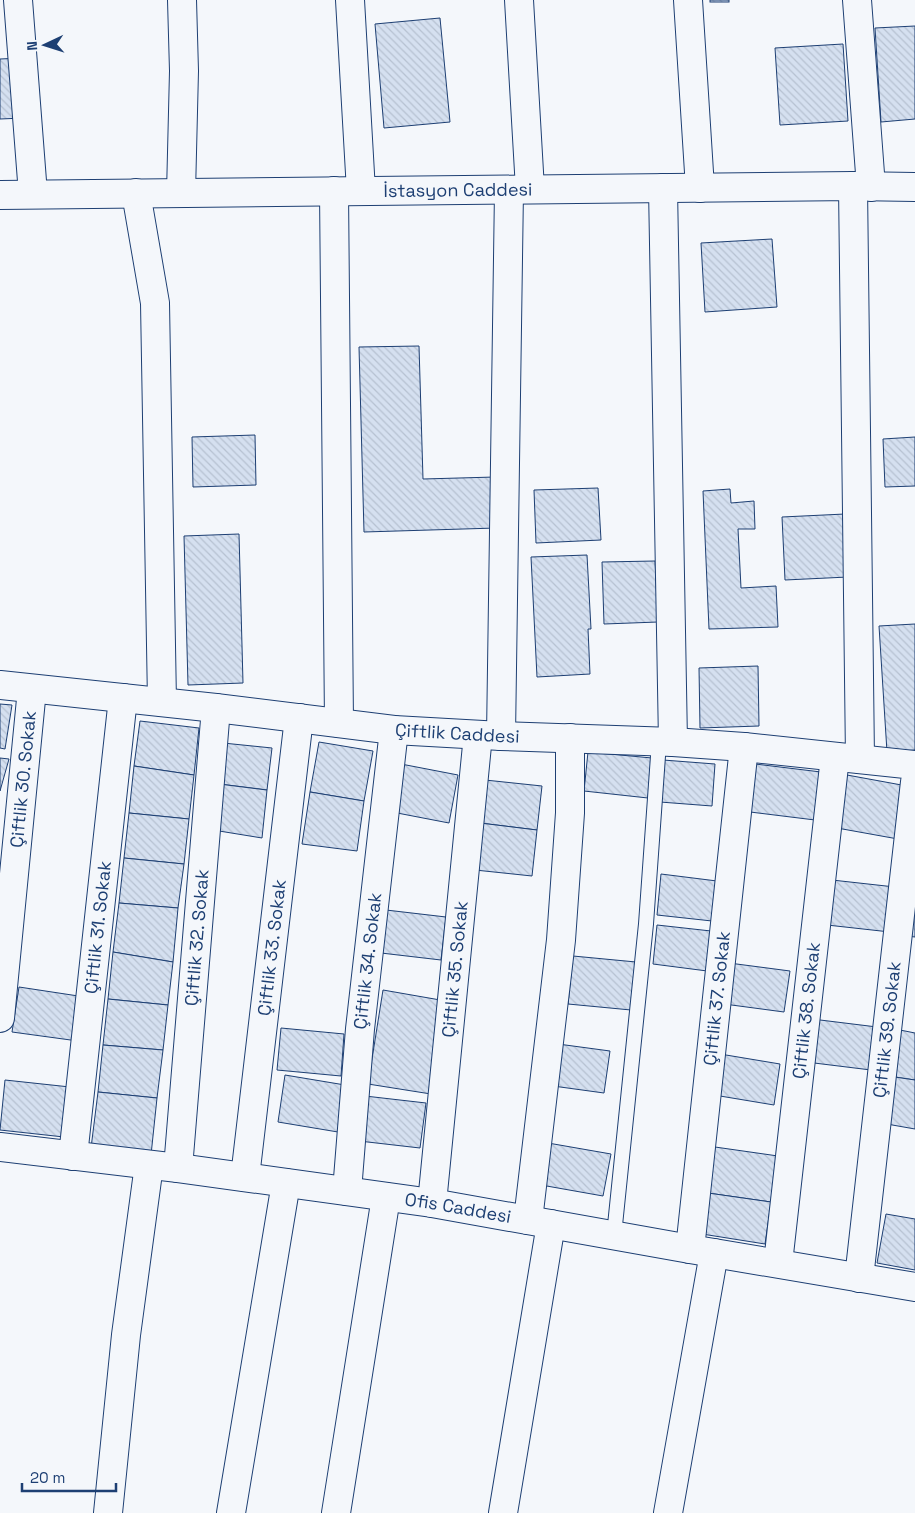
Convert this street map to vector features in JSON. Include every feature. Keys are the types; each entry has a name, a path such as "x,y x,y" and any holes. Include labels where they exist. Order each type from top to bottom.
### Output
{"street":[{"path":"18,0 33,194"},
{"path":"181,193 184,71 182,0"},
{"path":"350,0 361,191"},
{"name":"Çiftlik 35. Sokak","path":"432,1203 490,735 519,190 519,0"},
{"path":"688,0 700,188"},
{"name":"Çiftlik 38. Sokak","path":"778,1264 847,758 862,186 857,0"},
{"name":"İstasyon Caddesi","path":"0,195 915,187"},
{"path":"663,188 666,742"},
{"path":"334,191 339,723"},
{"path":"136,193 155,303 162,702"},
{"name":"Çiftlik Caddesi","path":"0,686 216,708 394,730 744,747 915,765"},
{"name":"Çiftlik 30. Sokak","path":"0,1018 32,689"},
{"name":"Çiftlik 31. Sokak","path":"73,1156 124,698"},
{"name":"Çiftlik 32. Sokak","path":"178,1168 216,708"},
{"name":"Çiftlik 33. Sokak","path":"245,1177 299,718"},
{"name":"Çiftlik 34. Sokak","path":"347,1191 360,1029 394,730"},
{"path":"503,1513 540,1222 570,813 570,738"},
{"name":"Çiftlik 37. Sokak","path":"668,1513 702,1251 744,747"},
{"name":"Çiftlik 39. Sokak","path":"859,1278 915,782"},
{"name":"Ofis Caddesi","path":"0,1147 178,1168 432,1203 915,1287"},
{"path":"108,1513 126,1335 149,1165"},
{"path":"231,1513 286,1183"},
{"path":"336,1513 386,1197"}],"lane":[{"path":"614,1235 666,742"}],"building":[{"path":"710,0 729,0 729,2 710,2"},
{"path":"440,18 450,122 384,128 375,24"},
{"path":"915,26 915,119 881,122 875,28"},
{"path":"843,44 848,121 780,125 775,48"},
{"path":"21,58 23,118 0,119 0,59"},
{"path":"772,239 777,307 705,312 701,243"},
{"path":"419,346 423,479 495,477 496,528 364,532 359,347"},
{"path":"255,435 256,485 193,487 192,437"},
{"path":"915,437 915,486 885,487 883,439"},
{"path":"598,488 601,540 536,543 534,490"},
{"path":"730,489 731,503 754,501 755,529 738,529 741,588 776,586 778,627 709,629 703,491"},
{"path":"845,514 848,577 785,580 782,517"},
{"path":"239,534 243,683 188,685 184,536"},
{"path":"587,555 591,629 588,629 590,674 537,677 531,557"},
{"path":"655,561 658,622 604,624 602,562"},
{"path":"915,624 915,750 887,752 879,626"},
{"path":"758,666 759,726 700,728 699,668"},
{"path":"0,704 12,705 5,749 0,748"},
{"path":"140,721 199,728 194,775 134,766"},
{"path":"319,742 373,751 364,801 310,792"},
{"path":"223,743 272,748 267,790 219,784"},
{"path":"588,752 652,758 648,798 584,791"},
{"path":"0,758 9,759 0,791"},
{"path":"663,760 715,764 712,806 660,802"},
{"path":"747,763 821,772 815,820 742,811"},
{"path":"401,764 458,775 449,823 392,812"},
{"path":"134,766 194,775 189,819 129,813"},
{"path":"847,775 907,786 898,839 837,828"},
{"path":"485,780 542,786 537,830 480,823"},
{"path":"219,784 267,790 262,838 213,830"},
{"path":"310,792 364,801 357,851 302,844"},
{"path":"129,813 189,819 184,864 124,858"},
{"path":"480,823 537,830 532,876 475,870"},
{"path":"124,858 184,864 178,908 119,903"},
{"path":"661,874 717,881 712,921 657,915"},
{"path":"832,880 895,887 890,932 827,925"},
{"path":"915,889 915,937 907,936"},
{"path":"119,903 178,908 173,962 113,952"},
{"path":"386,910 446,917 441,960 381,953"},
{"path":"657,925 720,932 715,972 653,964"},
{"path":"113,952 173,962 168,1005 108,999"},
{"path":"573,956 636,962 631,1010 568,1004"},
{"path":"729,963 790,971 784,1012 724,1004"},
{"path":"19,987 85,997 78,1041 12,1032"},
{"path":"383,990 446,1001 431,1094 368,1084"},
{"path":"108,999 168,1005 163,1050 103,1045"},
{"path":"812,1019 877,1027 871,1070 806,1062"},
{"path":"281,1028 344,1034 341,1076 277,1070"},
{"path":"895,1029 915,1033 915,1080 888,1076"},
{"path":"558,1044 610,1051 604,1093 553,1086"},
{"path":"103,1045 163,1050 157,1098 98,1092"},
{"path":"720,1054 780,1064 774,1105 714,1095"},
{"path":"285,1075 351,1086 344,1133 278,1122"},
{"path":"888,1076 915,1080 915,1129 881,1123"},
{"path":"5,1080 70,1087 64,1137 0,1130"},
{"path":"98,1092 157,1098 151,1155 91,1148"},
{"path":"365,1096 426,1103 420,1148 359,1141"},
{"path":"548,1143 611,1154 603,1196 541,1185"},
{"path":"715,1147 778,1156 771,1202 708,1193"},
{"path":"708,1193 771,1202 765,1244 702,1234"},
{"path":"886,1214 915,1219 915,1270 877,1263"}]}
